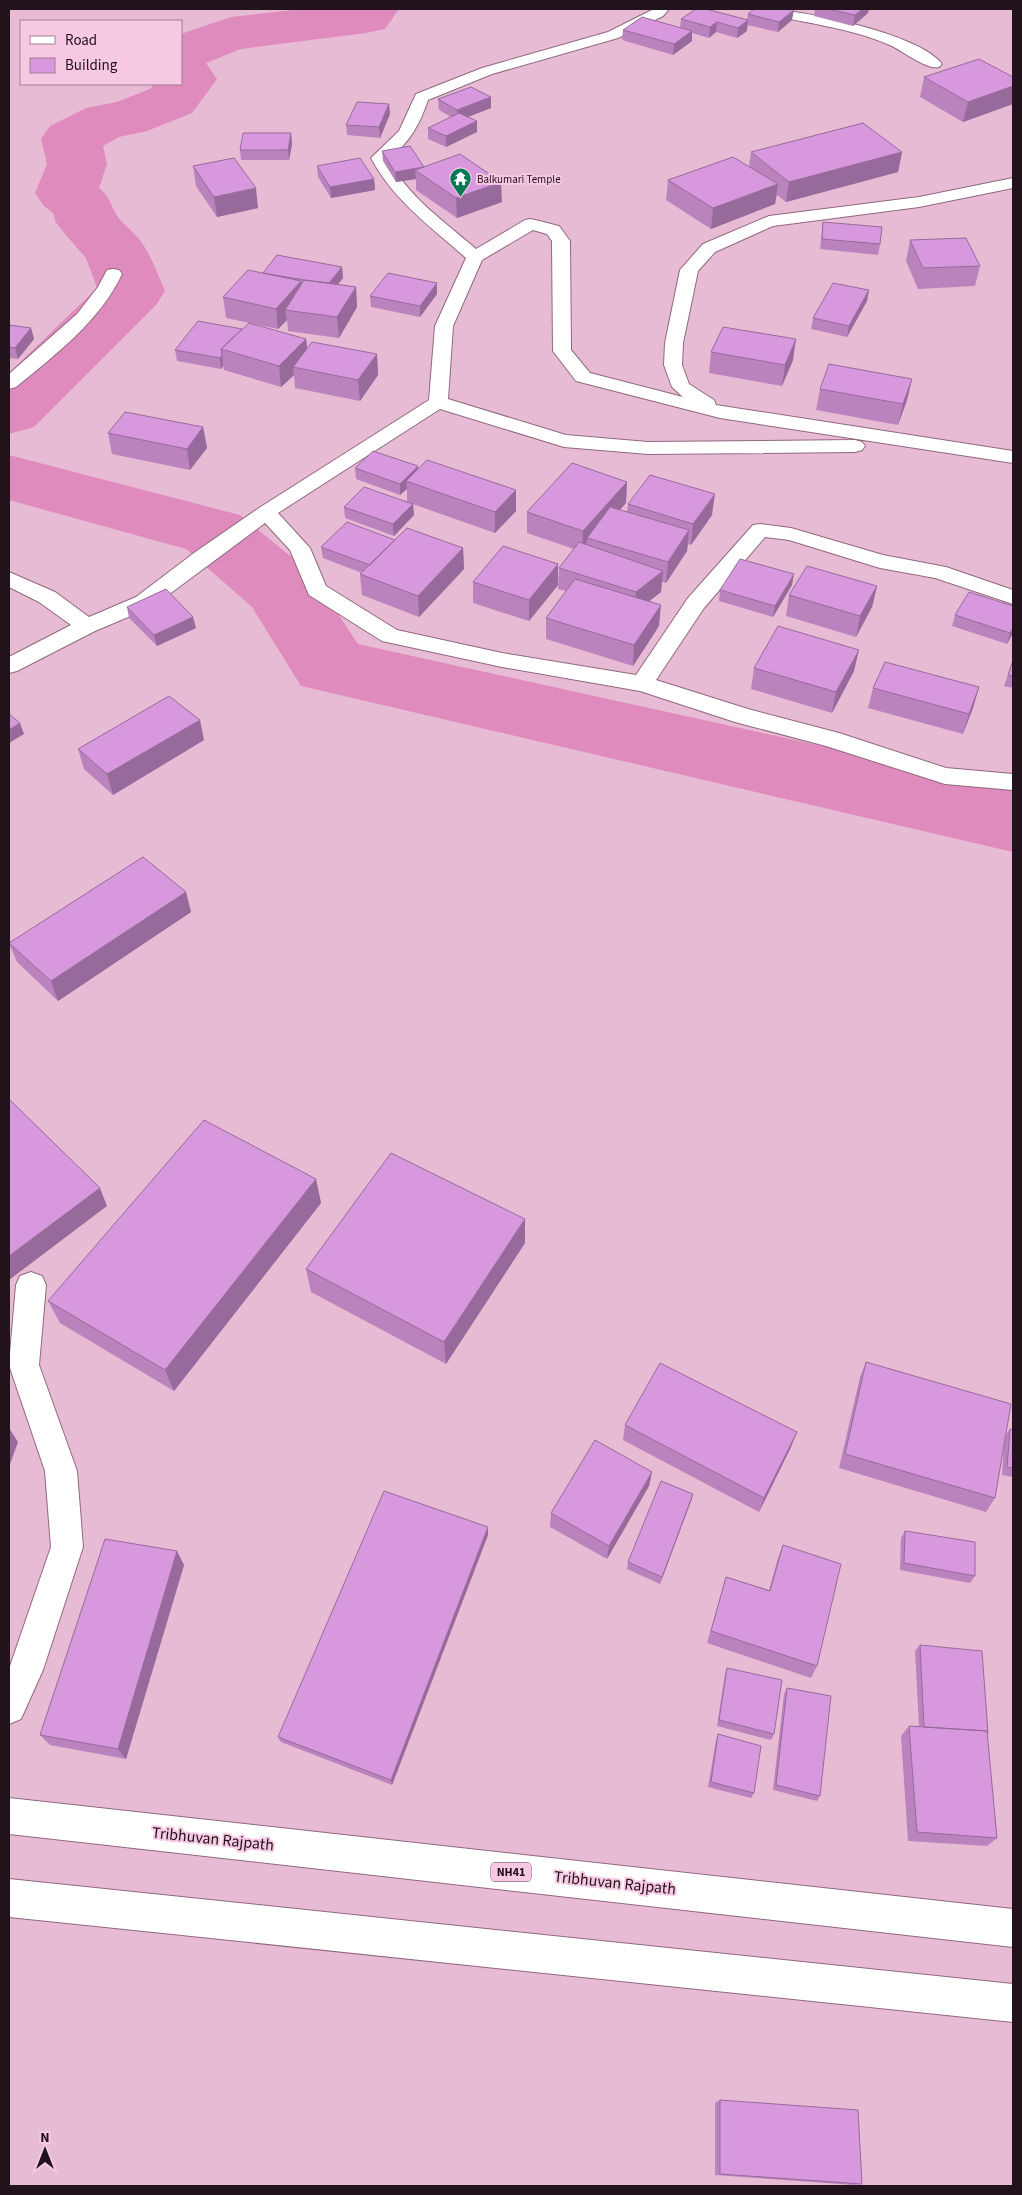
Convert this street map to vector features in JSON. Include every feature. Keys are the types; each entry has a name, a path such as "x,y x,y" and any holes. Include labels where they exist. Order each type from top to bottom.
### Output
{"main road":[{"path":"475,257 404,197 385,172 378,158 395,147 412,124 421,97 487,71 613,35 658,13 662,9"},
{"path":"763,9 831,24 898,43 919,52 934,64"},
{"path":"720,412 681,387 673,365 674,343 689,270 709,248 769,221 919,202 1013,183"},
{"path":"438,402 444,326 475,257 530,224 553,230 561,241 562,351 583,377 720,412 1013,457"},
{"path":"9,383 78,323 110,283 113,274"},
{"path":"9,666 87,626 144,602 201,558 266,512 438,402 564,441 648,448 882,446 908,441"},
{"path":"266,512 300,548 317,590 390,636 502,660 642,684 743,716 831,739 945,776 1013,782"},
{"path":"642,684 696,603 760,530 791,534 880,561 939,572 1013,597"},
{"path":"9,579 47,597 87,626"},
{"path":"9,1707 26,1670 67,1547 61,1471 24,1365 31,1284"},
{"name":"Tribhuvan Rajpath","path":"9,1816 1013,1928"},
{"path":"9,1898 1013,2003"}],"building":[{"path":"696,9 706,9 748,20 738,28 717,22 710,27 681,19"},
{"path":"754,9 794,10 779,22 748,14"},
{"path":"828,9 863,9 855,15"},
{"path":"642,17 692,31 674,44 623,30"},
{"path":"979,59 1013,77 1013,86 968,102 924,77"},
{"path":"471,87 491,97 457,110 438,99"},
{"path":"357,102 389,104 379,127 346,125"},
{"path":"459,113 477,121 446,136 428,128"},
{"path":"863,123 902,152 789,182 751,152"},
{"path":"243,133 291,133 288,150 240,150"},
{"path":"410,146 424,167 395,172 382,151"},
{"path":"460,154 501,182 456,198 415,170"},
{"path":"733,157 778,184 713,208 668,180"},
{"path":"234,158 256,188 214,197 193,166"},
{"path":"360,158 374,179 330,187 317,166"},
{"path":"823,222 882,227 880,244 822,239"},
{"path":"966,238 980,266 923,268 910,240"},
{"path":"277,255 342,267 329,283 263,273"},
{"path":"248,270 301,281 276,309 223,297"},
{"path":"388,273 437,283 420,306 370,296"},
{"path":"304,280 356,287 337,317 285,310"},
{"path":"833,283 869,290 849,326 813,318"},
{"path":"198,321 242,329 221,349 222,355 220,358 175,350"},
{"path":"249,323 306,339 279,366 221,349"},
{"path":"9,325 31,328 15,348 9,347"},
{"path":"723,327 796,339 785,365 711,352"},
{"path":"312,342 377,354 358,380 293,367"},
{"path":"829,364 912,379 903,404 820,389"},
{"path":"125,412 203,427 187,449 108,433"},
{"path":"373,451 418,466 400,484 355,468"},
{"path":"427,460 516,490 495,512 406,481"},
{"path":"572,463 627,482 583,531 527,512"},
{"path":"650,475 715,494 693,524 628,504"},
{"path":"364,487 413,504 393,524 344,507"},
{"path":"610,507 689,530 668,562 587,538"},
{"path":"347,522 395,540 370,565 321,547"},
{"path":"407,528 463,548 418,596 360,574"},
{"path":"579,542 663,571 636,592 559,568"},
{"path":"503,546 558,564 529,600 473,582"},
{"path":"740,559 794,574 775,606 720,590"},
{"path":"807,566 877,586 860,616 789,595"},
{"path":"575,579 661,605 634,645 546,618"},
{"path":"166,589 193,617 154,635 127,607"},
{"path":"969,592 1013,606 1013,628 1010,633 955,615"},
{"path":"778,626 859,650 836,692 754,668"},
{"path":"1013,660 1013,676 1008,675"},
{"path":"885,662 979,687 969,714 873,688"},
{"path":"169,696 200,720 107,774 78,749"},
{"path":"9,714 20,723 9,730"},
{"path":"143,857 186,892 51,981 9,943"},
{"path":"9,1099 100,1188 9,1256"},
{"path":"204,1120 316,1179 165,1370 48,1301"},
{"path":"391,1153 525,1219 444,1342 306,1269"},
{"path":"866,1362 1011,1404 995,1498 845,1454"},
{"path":"660,1363 797,1432 764,1498 625,1425"},
{"path":"1010,1429 1013,1430 1013,1468 1007,1467"},
{"path":"595,1440 652,1472 609,1546 551,1513"},
{"path":"661,1481 693,1494 662,1577 628,1562"},
{"path":"384,1491 488,1527 391,1780 278,1737"},
{"path":"905,1531 975,1542 975,1576 904,1563"},
{"path":"105,1539 177,1551 118,1749 40,1735"},
{"path":"783,1545 841,1564 817,1666 711,1631 726,1577 770,1591"},
{"path":"920,1645 982,1651 988,1733 987,1731 924,1727"},
{"path":"727,1668 782,1680 774,1734 719,1720"},
{"path":"787,1688 831,1696 820,1796 776,1785"},
{"path":"909,1726 987,1731 997,1838 917,1832"},
{"path":"718,1734 761,1746 754,1793 711,1782"},
{"path":"720,2100 858,2110 862,2184 720,2174"}],"waterway":[{"path":"182,53 231,34 366,17 372,9"},
{"path":"9,412 132,291 116,253 87,221 83,207 66,193 77,164 71,139 107,120 126,119 171,101 188,79 182,70"},
{"path":"9,477 213,532 282,590 330,666 1013,820"}],"place":[{"name":"Balkumari Temple","path":"461,198"}]}
